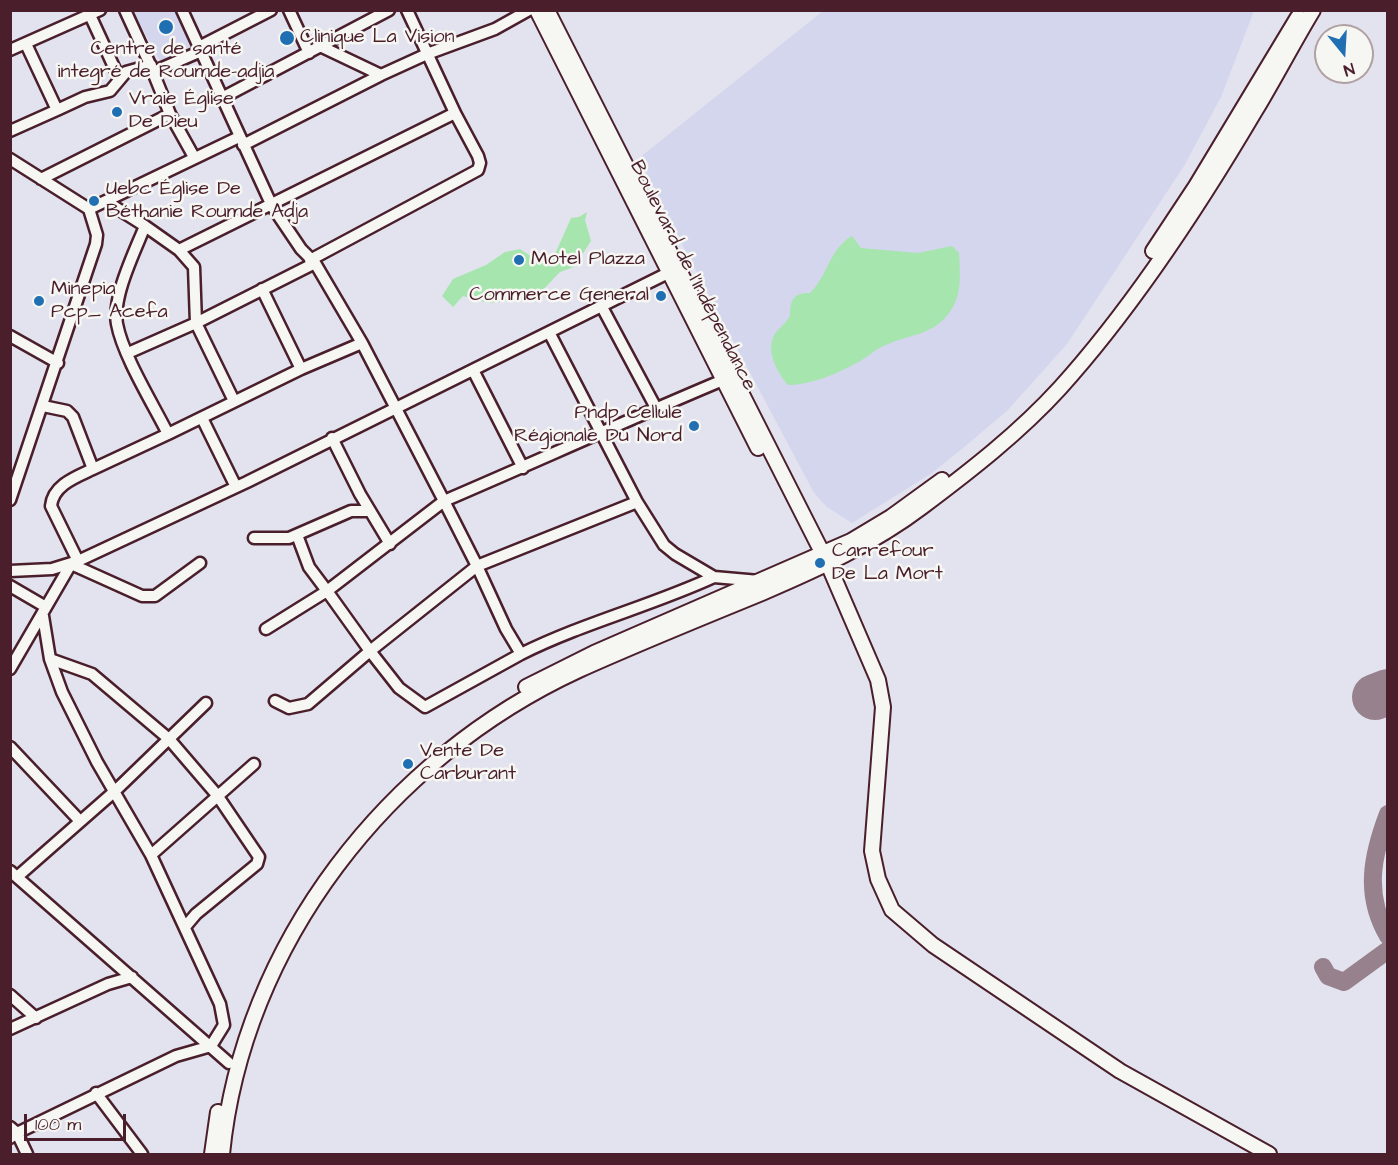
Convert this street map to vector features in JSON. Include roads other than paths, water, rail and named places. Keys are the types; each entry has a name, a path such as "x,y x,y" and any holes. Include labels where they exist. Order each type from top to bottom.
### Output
{"main road":[{"name":"Boulevard de l'Indépendance","path":"537,10 723,380 821,561"},
{"name":"Boulevard de l'Indépendance","path":"547,10 815,540 821,561"},
{"path":"222,1155 230,1099 244,1042 279,956 305,911 373,821 410,783 499,714 548,685 821,561 836,548 891,517 997,435 1051,385 1114,311 1196,186 1243,104 1302,10"},
{"path":"212,1155 229,1063 254,989 274,947 294,912 345,843 404,777 495,706 544,677 761,581 866,544 920,509 1006,439 1058,390 1108,331 1159,260 1254,114 1313,10"},
{"path":"815,540 836,548"},
{"path":"821,561 824,578 837,591 878,680 883,707 872,851 878,879 891,910 933,945 1120,1071 1269,1155"}],"street":[{"path":"124,10 170,114 194,157"},
{"path":"182,10 220,99 272,206 312,262 362,342 477,566 506,629 521,654"},
{"path":"10,131 85,97 110,91 126,72 152,69 199,49 271,10"},
{"path":"289,10 309,53"},
{"path":"220,99 389,10"},
{"path":"128,353 196,323 262,289 478,171 480,163 407,10"},
{"path":"89,209 194,157 241,141 427,54 495,29 529,10"},
{"path":"12,46 26,44 88,14 119,78"},
{"path":"26,44 57,110"},
{"path":"320,46 381,75"},
{"path":"179,250 272,206 455,113"},
{"path":"41,179 170,114"},
{"path":"10,159 89,209 97,235 58,363 10,500"},
{"path":"107,202 179,250 194,267 196,323 234,401"},
{"path":"145,226 126,276 117,312 117,324 128,353 168,434"},
{"path":"10,571 52,568 75,562 236,487 332,438 550,334 668,273"},
{"path":"262,289 301,369"},
{"path":"602,307 656,408"},
{"path":"550,334 638,502 664,545 714,577"},
{"path":"10,336 58,363"},
{"path":"200,563 155,596 142,596 75,562 51,506 51,498 65,484 93,469 362,342"},
{"path":"473,370 523,468"},
{"path":"266,629 327,591 444,501 723,380"},
{"path":"43,406 67,411 72,417 93,469"},
{"path":"202,418 236,487"},
{"path":"332,438 390,544"},
{"path":"275,701 289,708 308,704 370,651 477,566 638,502"},
{"path":"254,538 279,540 297,535 351,511 370,511"},
{"path":"297,535 309,567 370,651 399,688 424,707 551,639 641,607 714,577 761,581"},
{"path":"10,669 75,562"},
{"path":"10,586 45,611 51,659 62,692 79,728 151,855 224,1018 221,1031 211,1046 176,1056 13,1132 27,1155"},
{"path":"51,659 92,674 169,739 217,795 259,857 257,864 196,914 185,927"},
{"path":"206,704 114,791 14,874 229,1063"},
{"path":"10,747 79,820"},
{"path":"151,855 254,764"},
{"path":"177,909 196,914"},
{"path":"10,1029 108,984 132,977"},
{"path":"10,995 36,1018"},
{"path":"96,1093 142,1155"}],"place":[{"name":"Centre de santé integré de Roumde-adjia","path":"166,27"},
{"name":"Clinique La Vision","path":"287,38"},
{"name":"Vraie Église De Dieu","path":"117,112"},
{"name":"Uebc Église De Béthanie Roumde Adja","path":"94,201"},
{"name":"Motel Plazza","path":"519,260"},
{"name":"Commerce General","path":"661,296"},
{"name":"Minepia Pcp_ Acefa","path":"39,301"},
{"name":"Pndp Cellule Régionale Du Nord","path":"694,426"},
{"name":"Carrefour De La Mort","path":"820,563"},
{"name":"Vente De Carburant","path":"408,764"}]}
